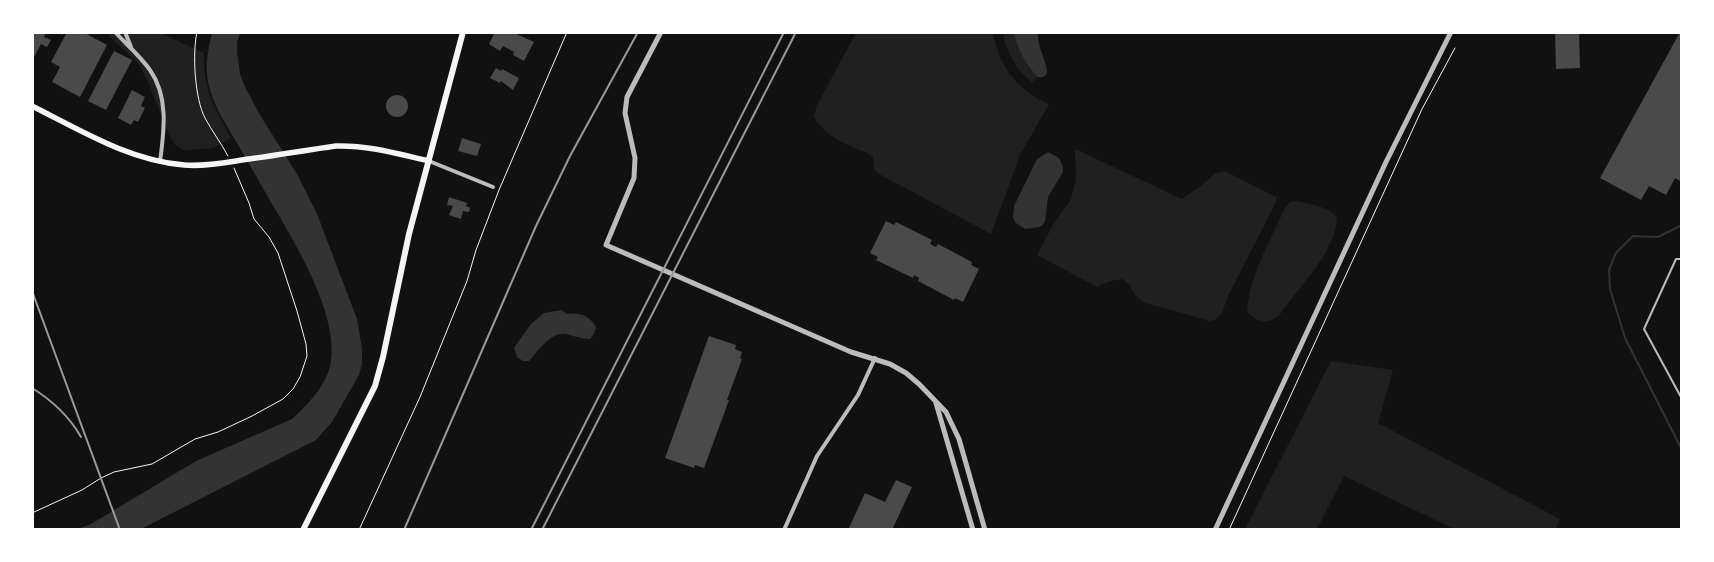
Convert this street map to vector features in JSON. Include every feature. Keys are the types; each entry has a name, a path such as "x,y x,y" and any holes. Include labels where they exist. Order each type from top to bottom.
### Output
{"main road":[{"path":"303,530 375,386 404,256 463,32"},
{"path":"32,106 121,149 160,162 189,166 353,145 429,161"}],"street":[{"path":"115,32 151,72 157,83 163,103 164,127 160,162"},
{"path":"124,32 135,53"},
{"path":"660,32 627,97 625,113 635,158 634,178 606,245 851,352 890,364 906,374 919,384 946,412 956,429 985,530"},
{"path":"1215,530 1388,158 1451,32"},
{"path":"429,161 493,187"},
{"path":"784,530 817,456 858,394 875,358"},
{"path":"936,402 972,530"}],"lane":[{"path":"1682,259 1676,260 1644,329 1682,399"}],"path":[{"path":"197,32 194,58 201,105 204,117 225,150"},
{"path":"359,530 420,397 467,280 476,250 499,190 567,32"},
{"path":"1229,530 1422,109 1455,48"},
{"path":"32,513 82,490 114,472 152,464 195,439 218,432 283,400 293,389 300,377 307,356 306,344 278,253 269,237 254,219 235,170"}],"shaded area":[{"path":"106,33 161,33 204,53 205,78 211,98 231,138 214,148 184,150 175,145 138,63"},
{"path":"212,33 240,33 237,42 237,52 240,74 245,87 298,176 317,214 357,319 362,349 362,364 359,375 332,422 316,440 141,529 75,530 91,524 196,461 292,419 318,390 329,370 332,350 329,328 314,281 290,235 222,118 212,96 207,77 207,57"},
{"path":"856,33 993,33 1000,56 1011,76 1028,92 1049,104 1020,155 991,234 879,174 874,169 873,157 837,139 817,121 814,116 817,105"},
{"path":"1003,33 1014,33 1023,57 1038,77 1032,82 1021,72 1013,60"},
{"path":"1014,33 1038,33 1039,44 1047,70 1047,74 1043,77 1038,77 1026,62"},
{"path":"1075,149 1182,199 1214,174 1225,171 1276,197 1276,202 1228,296 1222,313 1217,319 1210,321 1145,303 1135,295 1129,284 1122,279 1110,281 1097,287 1037,255 1054,223 1071,199 1076,180"},
{"path":"1048,152 1059,158 1063,172 1048,197 1045,221 1042,226 1025,229 1016,223 1013,218 1014,206 1037,159"},
{"path":"1295,201 1318,206 1329,211 1337,217 1336,228 1321,260 1281,312 1270,321 1262,321 1247,311 1252,284 1256,271 1285,208 1290,202"},
{"path":"562,310 567,314 580,314 590,320 596,327 590,339 560,334 545,343 529,361 523,361 517,357 514,348 531,324 544,313"},
{"path":"1331,361 1393,370 1378,423 1560,519 1556,529 1454,529 1344,476 1317,529 1245,529"}],"building":[{"path":"32,32 46,32 44,37 51,40 47,47 41,44 32,61"},
{"path":"67,32 83,32 107,45 80,97 52,82 60,67 51,62"},
{"path":"495,32 512,32 534,42 524,61 513,55 514,52 503,46 500,51 489,44"},
{"path":"1555,32 1579,32 1580,68 1556,69"},
{"path":"1680,32 1682,32 1682,182 1675,178 1666,195 1649,186 1641,200 1600,178"},
{"path":"114,51 132,60 106,110 88,101"},
{"path":"496,68 519,78 513,90 501,81 500,83 490,78"},
{"path":"132,90 145,97 141,106 145,108 138,122 134,120 131,125 118,118"},
{"path":"397,95 405,98 408,106 405,114 397,117 389,114 386,106 389,98"},
{"path":"462,138 481,144 477,156 458,151"},
{"path":"449,197 467,203 466,206 470,208 469,212 463,211 461,219 449,215 453,206 447,205"},
{"path":"886,221 894,225 896,222 932,240 930,244 936,247 938,244 972,262 971,265 979,269 963,302 955,298 954,300 918,281 919,278 914,275 913,278 876,260 878,257 870,253"},
{"path":"709,336 736,345 735,349 742,352 740,358 742,359 704,468 695,465 694,468 665,458"},
{"path":"896,480 912,487 892,530 848,530 865,493 885,502"}],"waterway":[{"path":"1682,225 1658,237 1633,236 1616,253 1609,270 1610,289 1625,338 1682,450"}],"railway":[{"path":"404,530 536,226 570,156 638,32"},
{"path":"531,530 784,32"},
{"path":"542,530 796,32"},
{"path":"32,291 120,530"},
{"path":"32,388 60,410 81,437"}]}
